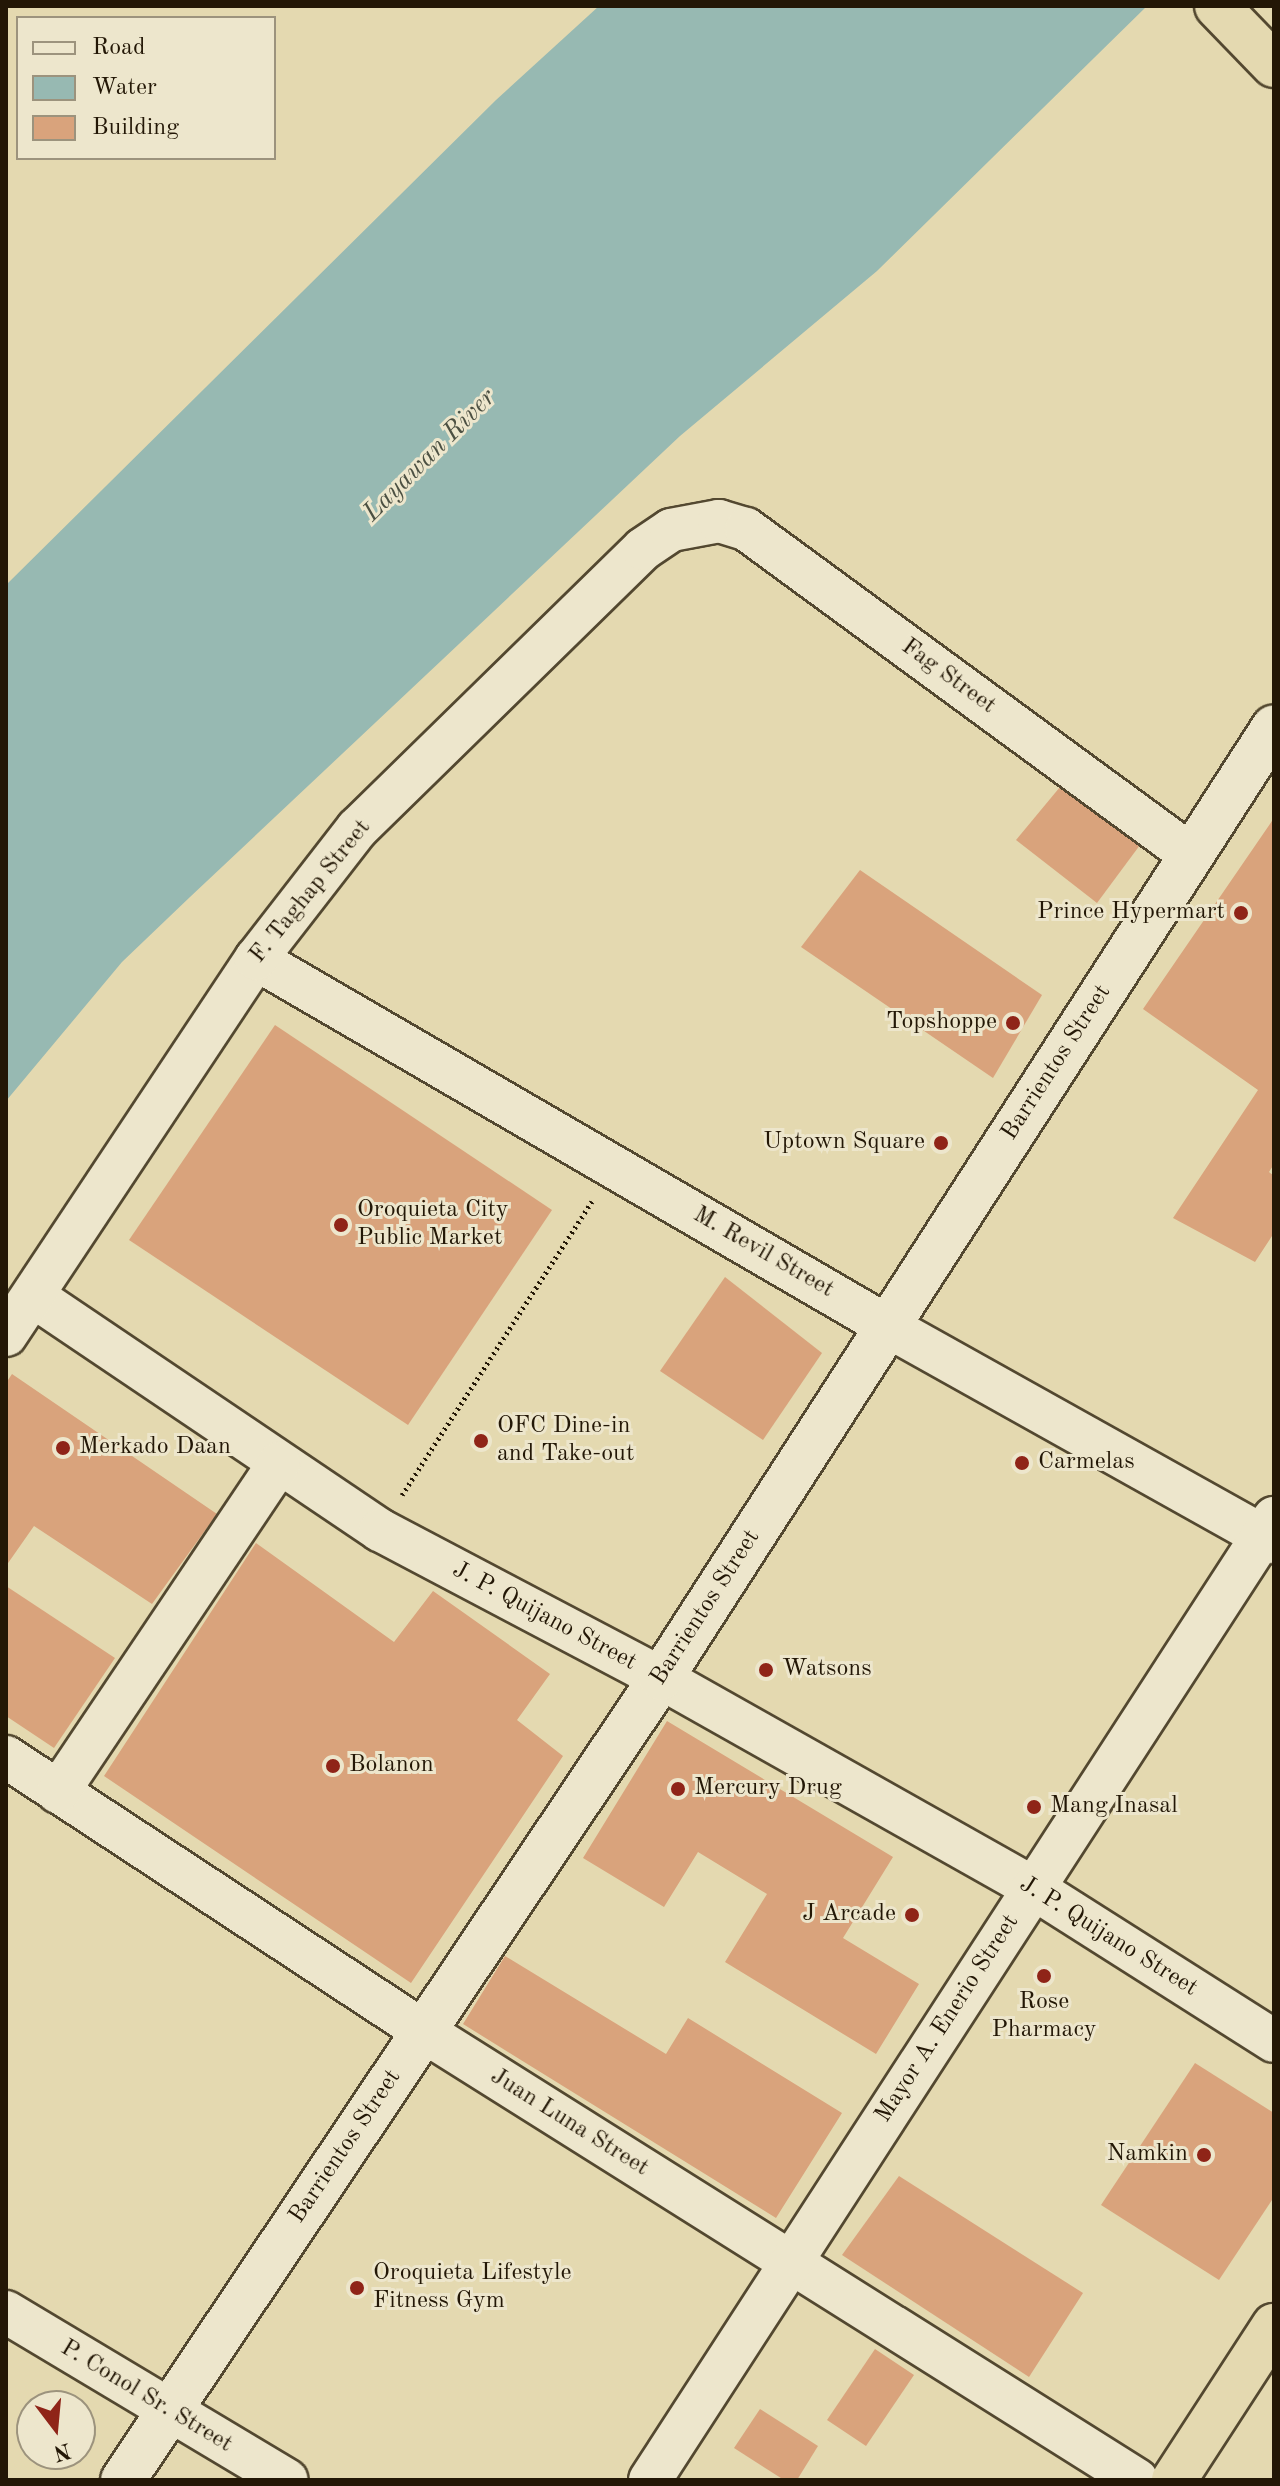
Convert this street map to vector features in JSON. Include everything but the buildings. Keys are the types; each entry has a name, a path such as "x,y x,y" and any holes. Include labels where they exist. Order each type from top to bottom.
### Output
{"highway":[{"path":"1217,6 1274,65"},
{"path":"1174,2480 1274,2326"}],"street":[{"name":"Fag Street","path":"696,522 719,521 746,529 1191,855"},
{"name":"F. Taghap Street","path":"6,1335 256,959 357,829 643,549 671,530 696,522"},
{"name":"Barrientos Street","path":"123,2480 661,1678 1274,727"},
{"name":"M. Revil Street","path":"256,959 887,1326 1270,1532"},
{"name":"J. P. Quijano Street","path":"33,1296 380,1530 661,1678 1033,1888 1274,2041"},
{"path":"58,1792 279,1463"},
{"name":"Mayor A. Enerio Street","path":"650,2480 1033,1888 1270,1532"},
{"name":"Juan Luna Street","path":"6,1757 423,2031 1137,2480"},
{"name":"P. Conol Sr. Street","path":"6,2312 287,2480"}],"path":[{"path":"380,1530 615,1167"}],"water":[{"name":"Layawan River","path":"599,6 1147,6 877,271 680,436 122,962 6,1101 6,585 496,100"}],"place":[{"name":"Prince Hypermart","path":"1241,913"},
{"name":"Topshoppe","path":"1013,1023"},
{"name":"Uptown Square","path":"941,1143"},
{"name":"Oroquieta City Public Market","path":"341,1225"},
{"name":"OFC Dine-in and Take-out","path":"481,1441"},
{"name":"Merkado Daan","path":"63,1448"},
{"name":"Carmelas","path":"1022,1463"},
{"name":"Watsons","path":"766,1670"},
{"name":"Bolanon","path":"333,1766"},
{"name":"Mercury Drug","path":"678,1789"},
{"name":"Mang Inasal","path":"1034,1807"},
{"name":"J Arcade","path":"912,1915"},
{"name":"Rose Pharmacy","path":"1044,1976"},
{"name":"Namkin","path":"1204,2155"},
{"name":"Oroquieta Lifestyle Fitness Gym","path":"357,2288"}]}
